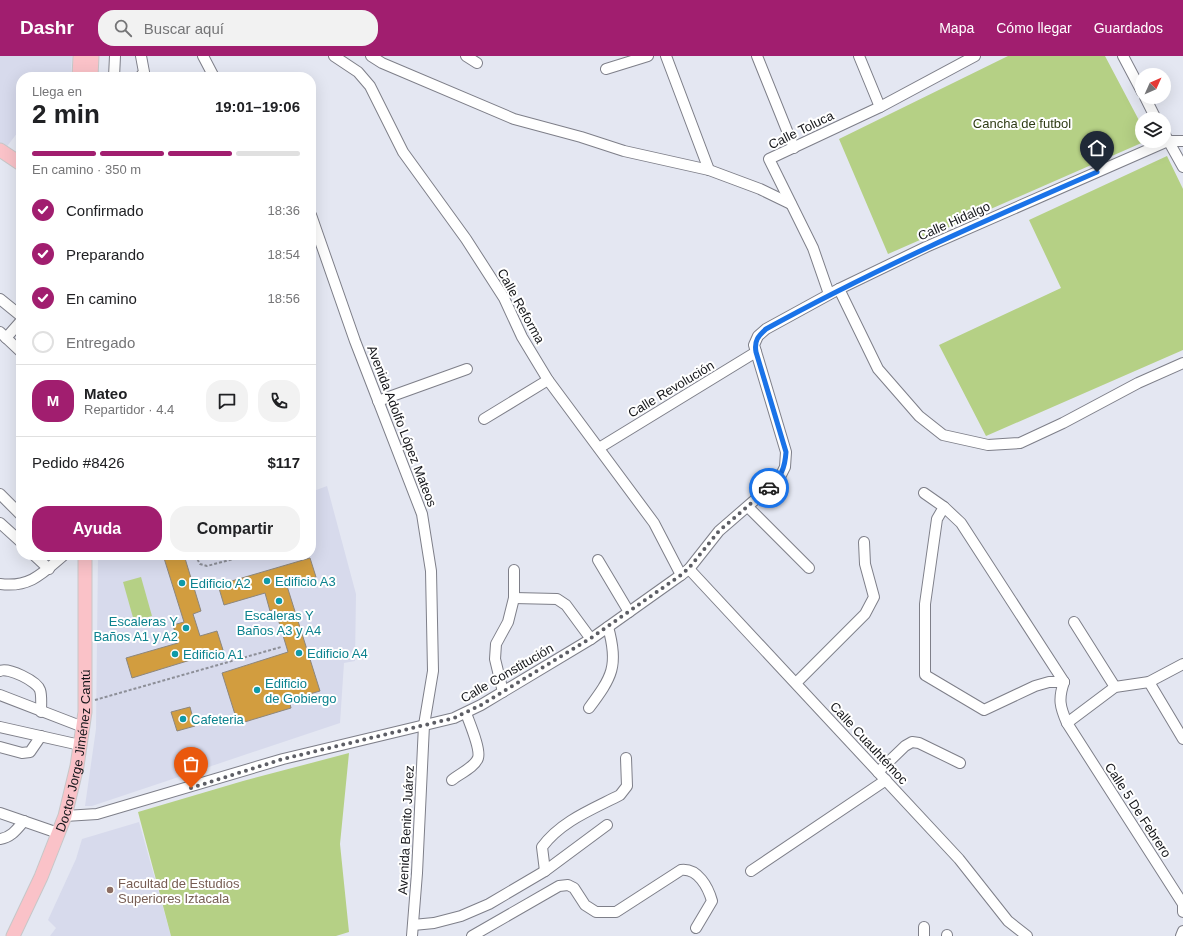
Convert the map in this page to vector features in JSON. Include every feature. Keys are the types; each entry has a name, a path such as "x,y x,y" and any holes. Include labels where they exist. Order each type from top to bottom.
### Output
{"main road":[{"path":"79,72 80,56"},
{"path":"91,72 92,56"},
{"path":"1,153 16,161"},
{"name":"Doctor Jorge Jiménez Cantú","path":"13,936 37,888 58,833 77,766 83,727 84,702 85,560"}],"street":[{"path":"114,72 115,56"},
{"path":"141,56 144,72"},
{"path":"203,56 211,72"},
{"name":"Calle Reforma","path":"334,56 358,72 370,86 403,152 466,239 504,298 522,337 548,380 654,523 685,572"},
{"path":"371,56 382,63 514,118 581,137 624,152 709,170 760,189 791,204"},
{"path":"466,56 477,63"},
{"path":"606,68 648,56"},
{"path":"666,56 709,170"},
{"path":"757,56 794,148"},
{"path":"859,56 880,107"},
{"path":"1123,56 1135,79"},
{"name":"Calle Toluca","path":"829,294 813,248 769,159 880,107 969,57"},
{"name":"Calle Hidalgo","path":"1171,138 1183,141"},
{"path":"1171,146 1183,167"},
{"name":"Calle Hidalgo","path":"756,352 754,345 758,336 766,329 829,294 926,247 1142,148"},
{"name":"Avenida Adolfo López Mateos","path":"316,229 355,341 422,514 430,571 434,671 424,725"},
{"path":"839,289 878,369 918,416 943,435 988,445 1020,444 1138,383 1183,363"},
{"path":"0,299 16,312"},
{"path":"16,325 3,335 16,347"},
{"name":"Calle Revolución","path":"599,448 756,352"},
{"name":"Calle Constitución","path":"64,816 97,814 283,759 454,718 466,713 503,692 608,627 685,572 719,531 779,480 785,467 786,452 756,352"},
{"path":"378,401 467,369"},
{"path":"484,419 548,380"},
{"path":"924,493 944,507 961,523 1064,682"},
{"path":"0,494 16,510"},
{"path":"748,507 809,568"},
{"path":"944,507 937,519 925,604 924,675 984,710 1035,686 1049,682 1064,682"},
{"path":"0,523 16,537"},
{"path":"796,683 865,614 874,597 864,564 864,542"},
{"path":"39,560 49,569"},
{"path":"0,584 8,585 35,580 58,560"},
{"path":"598,560 629,612"},
{"path":"503,692 495,659 496,644 508,622 514,598 514,570"},
{"name":"Calle Cuauhtémoc","path":"685,572 796,683 959,859 1008,921 1027,936"},
{"path":"514,598 557,599 566,605 591,638"},
{"path":"1074,622 1115,687"},
{"path":"589,708 608,683 614,664 612,640 608,627"},
{"path":"1067,723 1115,687 1149,682 1183,664"},
{"path":"0,671 8,670 33,681 40,689 41,712"},
{"name":"Calle 5 De Febrero","path":"1064,682 1060,695 1061,710 1067,723 1183,904 1183,912"},
{"path":"1149,682 1183,739"},
{"path":"0,695 83,727"},
{"path":"452,780 473,764 478,758 478,750 466,713"},
{"name":"Avenida Benito Juárez","path":"412,936 417,873 424,725"},
{"path":"0,727 80,745"},
{"path":"0,748 22,753 30,752 41,736"},
{"path":"878,772 905,746 912,742 919,743 960,763"},
{"path":"545,871 542,847 550,836 560,827 620,795 627,786 626,758"},
{"path":"751,871 886,780"},
{"path":"0,812 58,833"},
{"path":"0,839 6,838 13,834 24,821"},
{"path":"413,926 434,923 461,916 488,904 545,871 607,825"},
{"path":"472,936 559,886 568,885 574,888 586,905 596,912 616,912 682,870 688,869 698,875 710,892 712,901 696,928"},
{"path":"1181,936 1183,931"}],"path":[{"path":"198,560 200,564 207,566 229,560"},
{"path":"84,702 281,647"}],"shaded area":[{"path":"0,56 72,56 71,72 16,72 16,135 5,149 0,146"},
{"path":"327,486 356,594 355,661 344,663 340,723 92,806 85,806 96,729 98,560 316,560 316,490"},
{"name":"Facultad de Estudios Superiores Iztacala","path":"139,822 171,936 50,936 56,928 48,920 76,859 82,839"}],"green space":[{"name":"Cancha de futbol","path":"1008,56 1105,56 1135,113 1135,146 888,254 839,139"},
{"path":"1167,156 1183,189 1183,350 986,436 939,345 1061,288 1029,220"},
{"path":"141,577 152,616 134,621 123,582"},
{"path":"349,753 340,844 349,932 336,936 171,936 138,812 243,781"}],"building":[{"path":"165,560 186,560 201,611 193,614 200,636 217,631 223,650 132,678 126,658 178,643 173,625 184,622"},
{"path":"303,560 311,560 316,577 287,586 320,691 289,700 291,708 238,724 222,673 288,652 275,609 270,611 265,593 224,605 218,585"},
{"name":"Cafeteria","path":"190,707 195,726 177,731 171,712"}],"way so far":[{"path":"191,788 283,759 454,718 481,705 591,638 681,575 689,568 719,531 769,488"}],"place":[{"name":"Edificio A3","path":"267,581"},
{"name":"Edificio A2","path":"182,583"},
{"name":"Escaleras Y Baños A3 y A4","path":"279,601"},
{"name":"Escaleras Y Baños A1 y A2","path":"186,628"},
{"name":"Edificio A4","path":"299,653"},
{"name":"Edificio A1","path":"175,654"},
{"name":"Edificio de Gobiergo","path":"257,690"},
{"name":"Cafeteria","path":"183,719"},
{"name":"Facultad de Estudios Superiores Iztacala","path":"110,890"}],"route":[{"path":"769,488 779,480 785,467 786,452 754,345 758,336 766,329 839,289 926,247 1097,172"}]}
